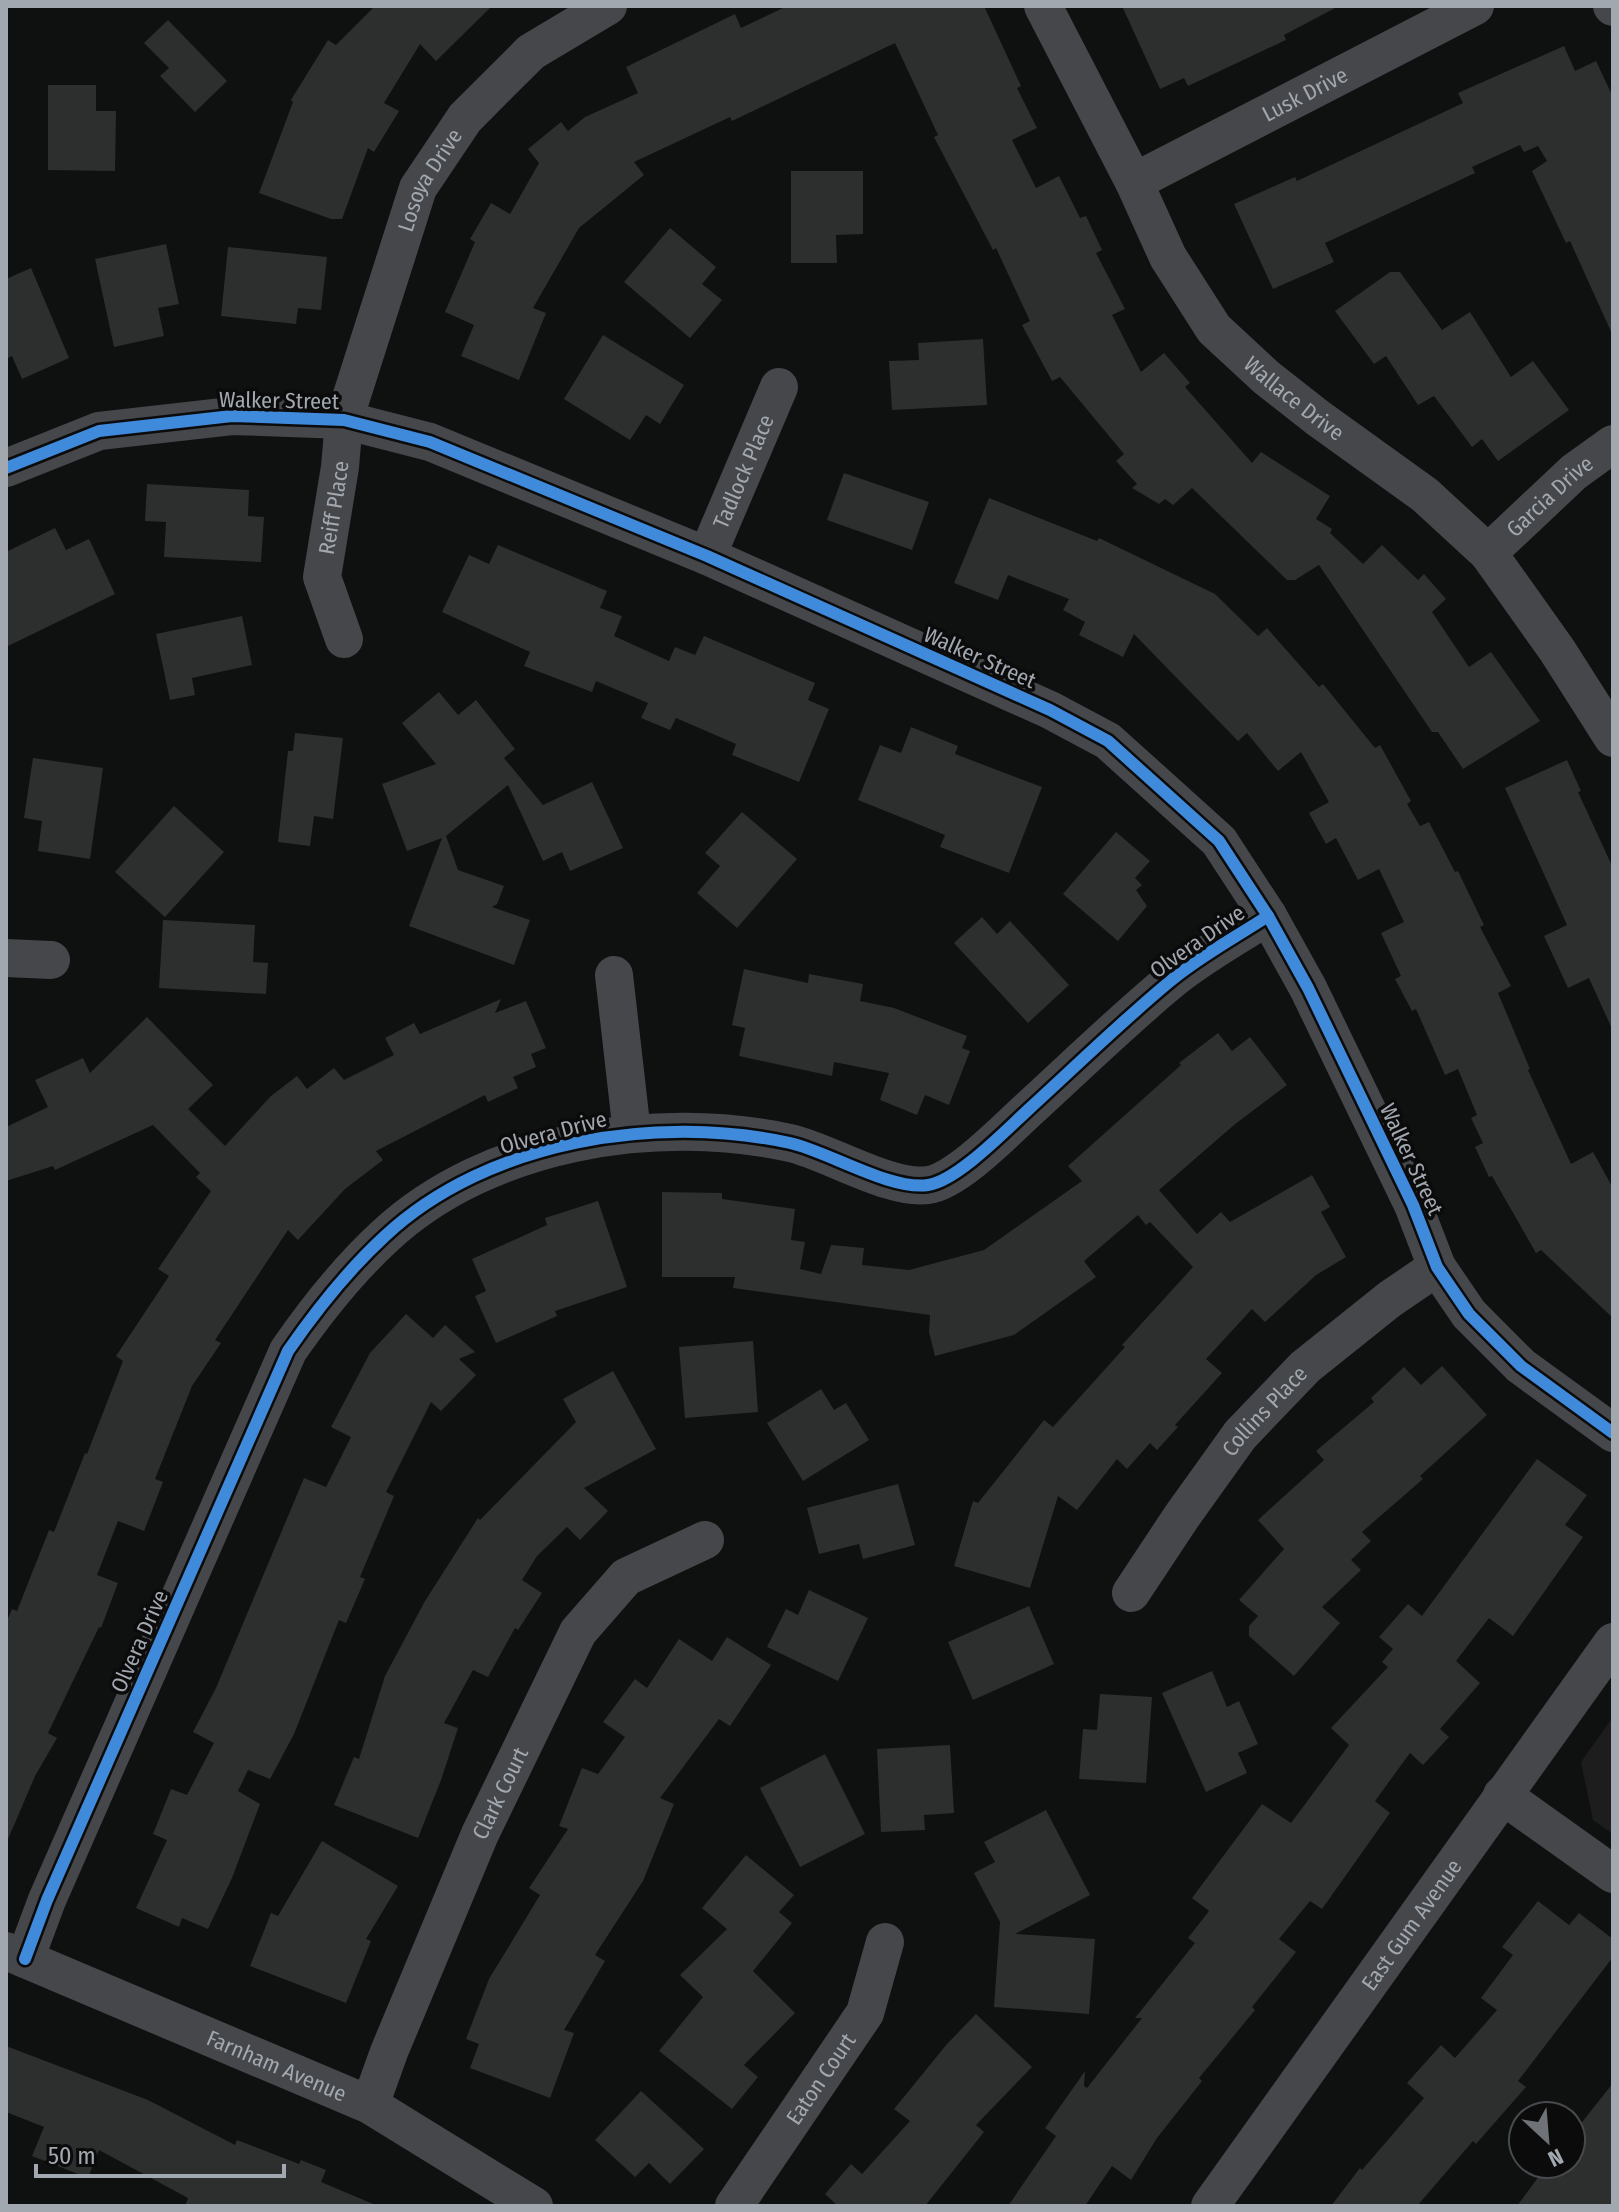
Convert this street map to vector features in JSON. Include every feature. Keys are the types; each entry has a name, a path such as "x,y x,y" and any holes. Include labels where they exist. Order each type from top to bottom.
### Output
{"street":[{"name":"Losoya Drive","path":"344,420 418,188 465,118 531,52 608,6"},
{"name":"Wallace Drive","path":"1043,6 1134,182 1168,257 1214,329 1267,378 1425,495 1488,553 1557,650 1613,738"},
{"name":"Lusk Drive","path":"1134,182 1475,6"},
{"name":"Tadlock Place","path":"707,556 779,387"},
{"name":"Walker Street","path":"6,468 99,431 232,416 344,420 430,442 707,556 1050,710 1108,741 1219,841 1268,916 1308,988 1413,1205 1437,1267 1469,1314 1521,1366 1613,1433"},
{"name":"Reiff Place","path":"344,420 340,467 322,577 344,639"},
{"name":"Garcia Drive","path":"1488,553 1574,472 1613,444"},
{"name":"Olvera Drive","path":"16,1955 54,1885 288,1351 314,1313 387,1234 436,1198 503,1163 575,1143 632,1133 717,1131 792,1144 906,1184 928,1185 950,1178 1170,980 1268,916"},
{"path":"6,958 51,960"},
{"path":"614,975 632,1133"},
{"name":"Collins Place","path":"1131,1593 1240,1435 1305,1367 1390,1299 1437,1267"},
{"name":"Clark Court","path":"370,2105 480,1834 578,1632 626,1577 705,1540"},
{"name":"East Gum Avenue","path":"1210,2206 1613,1642"},
{"path":"1502,1795 1613,1874"},
{"name":"Eaton Court","path":"734,2206 865,2013 885,1942"},
{"name":"Farnham Avenue","path":"16,1955 370,2105 527,2204"}],"shaded area":[{"path":"1613,1717 1613,1834 1593,1820 1581,1762"}],"building":[{"path":"375,6 492,6 436,61 420,44 384,103 399,111 374,152 368,148 342,219 331,219 259,193 293,102 291,100 328,40 336,45"},
{"path":"787,6 984,6 1021,86 1017,88 1037,128 1012,140 1036,188 1059,176 1080,218 1086,216 1102,250 1096,253 1125,309 1112,315 1141,372 1164,353 1190,383 1185,387 1252,463 1261,452 1330,496 1316,519 1332,529 1330,533 1363,564 1382,545 1418,580 1424,574 1446,599 1432,612 1469,667 1491,652 1540,721 1463,769 1438,732 1432,732 1319,565 1295,580 1287,580 1192,488 1173,505 1165,499 1159,504 1132,488 1137,484 1116,461 1124,454 1060,377 1052,381 1022,325 1030,321 996,248 993,250 934,137 938,135 895,43 732,121 730,117 634,162 644,175 579,228 533,308 546,313 519,380 461,356 474,325 445,312 475,242 470,239 491,203 510,214 539,163 528,149 561,122 568,131 585,117 638,93 626,67 735,14 741,28"},
{"path":"1122,6 1339,6 1284,35 1286,40 1188,86 1184,78 1160,89"},
{"path":"168,20 227,81 195,112 160,76 169,68 144,43"},
{"path":"1564,46 1575,71 1596,61 1613,97 1613,336 1570,241 1566,243 1532,171 1547,161 1538,146 1524,152 1520,145 1472,167 1475,173 1325,243 1334,262 1273,289 1234,204 1295,177 1297,181 1463,103 1458,93"},
{"path":"48,85 96,85 96,111 116,111 115,171 48,170"},
{"path":"791,171 863,171 863,234 836,235 837,263 791,263"},
{"path":"670,228 716,267 702,284 722,300 690,338 624,282"},
{"path":"166,244 179,304 158,308 164,336 114,347 95,259"},
{"path":"228,247 327,257 321,310 298,308 296,324 221,316"},
{"path":"31,268 69,358 22,379 12,356 6,359 6,279"},
{"path":"1390,272 1400,272 1442,330 1470,312 1511,377 1533,361 1569,410 1498,461 1482,439 1472,447 1434,396 1418,405 1386,356 1374,364 1335,311"},
{"path":"603,335 684,385 660,424 646,415 630,440 564,399"},
{"path":"983,339 987,405 892,410 889,361 919,360 918,343"},
{"path":"844,473 929,502 912,550 827,520"},
{"path":"147,484 249,490 248,516 264,517 261,562 164,557 166,522 145,521"},
{"path":"989,498 1097,541 1099,538 1215,594 1258,636 1267,628 1319,687 1323,684 1375,748 1380,745 1411,801 1407,804 1420,826 1429,822 1455,872 1458,871 1484,925 1480,927 1511,986 1498,993 1528,1070 1571,1164 1593,1152 1613,1188 1613,1318 1541,1250 1536,1253 1492,1176 1489,1177 1475,1147 1483,1143 1471,1118 1477,1115 1458,1069 1445,1075 1416,1009 1412,1011 1395,979 1401,976 1381,933 1404,922 1379,869 1358,880 1336,838 1326,844 1309,813 1329,802 1301,752 1278,771 1247,733 1238,741 1134,634 1123,657 1079,635 1085,622 1063,610 1069,599 1008,575 998,600 954,583"},
{"path":"55,528 66,550 89,539 115,594 6,647 6,552"},
{"path":"498,545 607,591 600,608 622,616 614,636 669,661 675,647 695,655 704,636 815,683 808,700 829,709 799,782 732,755 736,744 676,718 670,730 641,718 648,703 596,681 592,692 524,666 530,652 442,612 469,555 489,564"},
{"path":"242,616 252,665 192,678 195,695 170,700 156,634"},
{"path":"439,692 458,715 476,700 515,749 504,758 543,805 592,782 623,848 570,871 562,852 543,861 508,785 446,836 458,870 504,886 497,904 492,907 530,920 514,965 409,926 442,838 407,851 382,784 436,764 402,723"},
{"path":"911,727 958,746 955,754 1042,787 1009,873 940,847 945,835 858,800 880,745 901,753"},
{"path":"295,733 343,738 333,819 314,816 310,846 278,842 288,751 293,751"},
{"path":"33,758 103,768 90,859 38,851 42,821 24,818"},
{"path":"1567,760 1581,791 1578,792 1613,868 1613,1031 1589,978 1568,988 1544,936 1567,925 1505,788"},
{"path":"174,806 224,852 165,917 115,872"},
{"path":"742,812 797,859 737,928 697,893 720,866 705,853"},
{"path":"1116,832 1150,861 1135,878 1142,885 1136,890 1147,906 1118,941 1063,894"},
{"path":"982,917 997,934 1010,921 1069,985 1028,1023 954,943"},
{"path":"163,920 255,925 253,962 268,963 266,994 159,988"},
{"path":"744,969 808,983 809,974 863,984 860,1001 894,1008 967,1036 962,1048 970,1051 949,1105 925,1095 917,1115 880,1100 889,1073 834,1062 832,1076 739,1056 745,1028 732,1025"},
{"path":"501,999 495,1013 526,1001 546,1048 531,1054 536,1067 513,1077 518,1088 488,1102 485,1095 376,1151 383,1160 345,1189 298,1240 288,1230 215,1340 221,1343 192,1386 155,1479 163,1482 144,1531 118,1521 97,1575 118,1583 101,1628 48,1733 57,1738 35,1776 6,1844 6,1623 12,1609 17,1611 49,1530 54,1532 87,1454 123,1361 116,1356 169,1276 158,1269 211,1191 196,1177 200,1173 153,1125 55,1170 53,1166 6,1181 6,1127 48,1107 35,1080 83,1058 90,1073 147,1017 213,1085 188,1109 225,1146 271,1096 297,1076 307,1089 334,1068 344,1080 394,1055 385,1038 414,1023 420,1034"},
{"path":"1218,1033 1232,1051 1250,1037 1287,1085 1234,1125 1159,1190 1197,1234 1221,1212 1230,1222 1312,1175 1330,1207 1321,1212 1346,1257 1316,1275 1265,1322 1252,1309 1206,1359 1222,1373 1157,1450 1150,1443 1127,1469 1117,1459 1077,1510 1058,1496 1030,1588 954,1566 973,1501 978,1503 1044,1420 1053,1427 1193,1267 1150,1222 1146,1225 1138,1215 1084,1261 1096,1277 1014,1335 935,1356 929,1332 930,1315 733,1288 735,1277 662,1277 662,1192 722,1193 722,1199 795,1209 791,1240 805,1242 800,1269 821,1274 831,1245 864,1248 862,1265 909,1270 984,1250 1082,1181 1068,1166 1181,1065 1179,1063"},
{"path":"598,1201 627,1287 555,1311 557,1316 496,1343 475,1296 486,1291 472,1259 547,1225 545,1218"},
{"path":"406,1314 433,1338 445,1325 475,1352 459,1359 476,1375 441,1411 431,1402 386,1492 394,1496 360,1577 365,1579 346,1623 339,1620 294,1734 270,1779 248,1770 238,1791 260,1804 232,1878 208,1929 182,1918 179,1927 136,1908 167,1840 153,1834 171,1789 187,1795 214,1743 193,1732 216,1688 304,1478 326,1487 351,1437 331,1427 370,1353"},
{"path":"753,1341 758,1412 685,1418 679,1347"},
{"path":"1442,1366 1487,1415 1420,1476 1423,1479 1362,1532 1371,1541 1351,1560 1361,1570 1322,1607 1340,1623 1294,1676 1249,1636 1249,1626 1258,1616 1239,1600 1284,1549 1258,1520 1324,1460 1316,1451 1374,1402 1371,1398 1404,1367 1421,1385"},
{"path":"613,1371 656,1449 584,1488 608,1511 580,1540 567,1527 537,1556 522,1580 542,1593 518,1630 515,1628 488,1677 473,1670 444,1723 458,1728 418,1838 334,1805 354,1757 359,1759 385,1676 425,1601 478,1518 480,1520 576,1422 563,1399"},
{"path":"821,1389 834,1410 846,1403 869,1440 803,1481 767,1423"},
{"path":"1537,1459 1587,1495 1565,1525 1583,1537 1513,1636 1489,1618 1456,1661 1480,1683 1440,1729 1449,1737 1423,1765 1410,1753 1375,1801 1390,1813 1322,1909 1310,1901 1279,1939 1296,1952 1252,2007 1255,2010 1199,2078 1202,2081 1157,2138 1131,2180 1112,2166 1085,2206 1008,2206 1056,2136 1045,2128 1085,2071 1084,2086 1087,2088 1142,2018 1135,2018 1195,1943 1188,1938 1209,1911 1192,1898 1262,1804 1291,1823 1349,1745 1331,1728 1388,1667 1382,1662 1393,1649 1379,1637 1408,1604 1422,1616"},
{"path":"898,1484 915,1545 863,1559 859,1544 819,1554 807,1508"},
{"path":"809,1590 868,1618 838,1681 767,1647 786,1609 798,1615"},
{"path":"1029,1606 1054,1664 973,1700 948,1642"},
{"path":"727,1637 771,1665 730,1726 719,1719 660,1798 674,1804 643,1881 595,1955 605,1961 564,2030 574,2033 550,2098 470,2068 479,2044 466,2039 489,1979 540,1895 529,1888 568,1829 559,1826 582,1768 598,1774 625,1737 603,1722 635,1679 647,1688 679,1639 712,1661"},
{"path":"1212,1671 1227,1707 1239,1701 1258,1744 1238,1753 1247,1773 1206,1792 1162,1693"},
{"path":"1100,1694 1152,1697 1146,1783 1079,1779 1083,1729 1097,1730"},
{"path":"950,1745 954,1813 924,1815 925,1830 881,1832 877,1749"},
{"path":"825,1754 865,1834 800,1867 760,1788"},
{"path":"1046,1810 1090,1895 1015,1934 1095,1939 1089,2014 994,2007 1000,1922 974,1873 995,1862 984,1842"},
{"path":"322,1841 398,1886 366,1939 371,1941 346,2003 250,1966 271,1913 278,1916"},
{"path":"746,1855 794,1895 779,1912 792,1923 753,1971 795,2013 744,2065 758,2077 732,2109 659,2051 703,1997 680,1975 727,1929 702,1908"},
{"path":"1538,1901 1569,1925 1579,1913 1613,1939 1613,1957 1518,2081 1526,2087 1515,2100 1507,2100 1507,2109 1476,2144 1473,2141 1417,2206 1331,2206 1360,2168 1362,2170 1424,2098 1407,2083 1441,2045 1455,2058 1497,2010 1481,1998 1513,1955 1502,1947"},
{"path":"976,2014 1032,2067 976,2125 984,2132 925,2206 838,2206 825,2194 851,2164 862,2174 910,2121 894,2109"},
{"path":"6,2046 148,2100 235,2145 237,2140 299,2164 301,2160 326,2170 321,2182 378,2206 185,2206 188,2198 99,2150 88,2178 32,2156 44,2127 6,2112"},
{"path":"1613,2083 1613,2206 1517,2206 1536,2180 1587,2180 1587,2116"},
{"path":"641,2091 704,2149 670,2184 649,2163 635,2177 595,2140"}],"cycle path":[{"path":"6,468 99,431 232,416 344,420 430,442 707,556 1050,710 1108,741 1219,841 1268,916 1308,988 1413,1205 1437,1267 1469,1314 1521,1366 1613,1433"},
{"path":"25,1959 47,1900 288,1351 334,1290 385,1236 427,1203 473,1177 523,1157 576,1143 631,1134 685,1132 739,1135 805,1147 896,1182 928,1185 940,1181 981,1153 1179,974 1268,916"}]}
